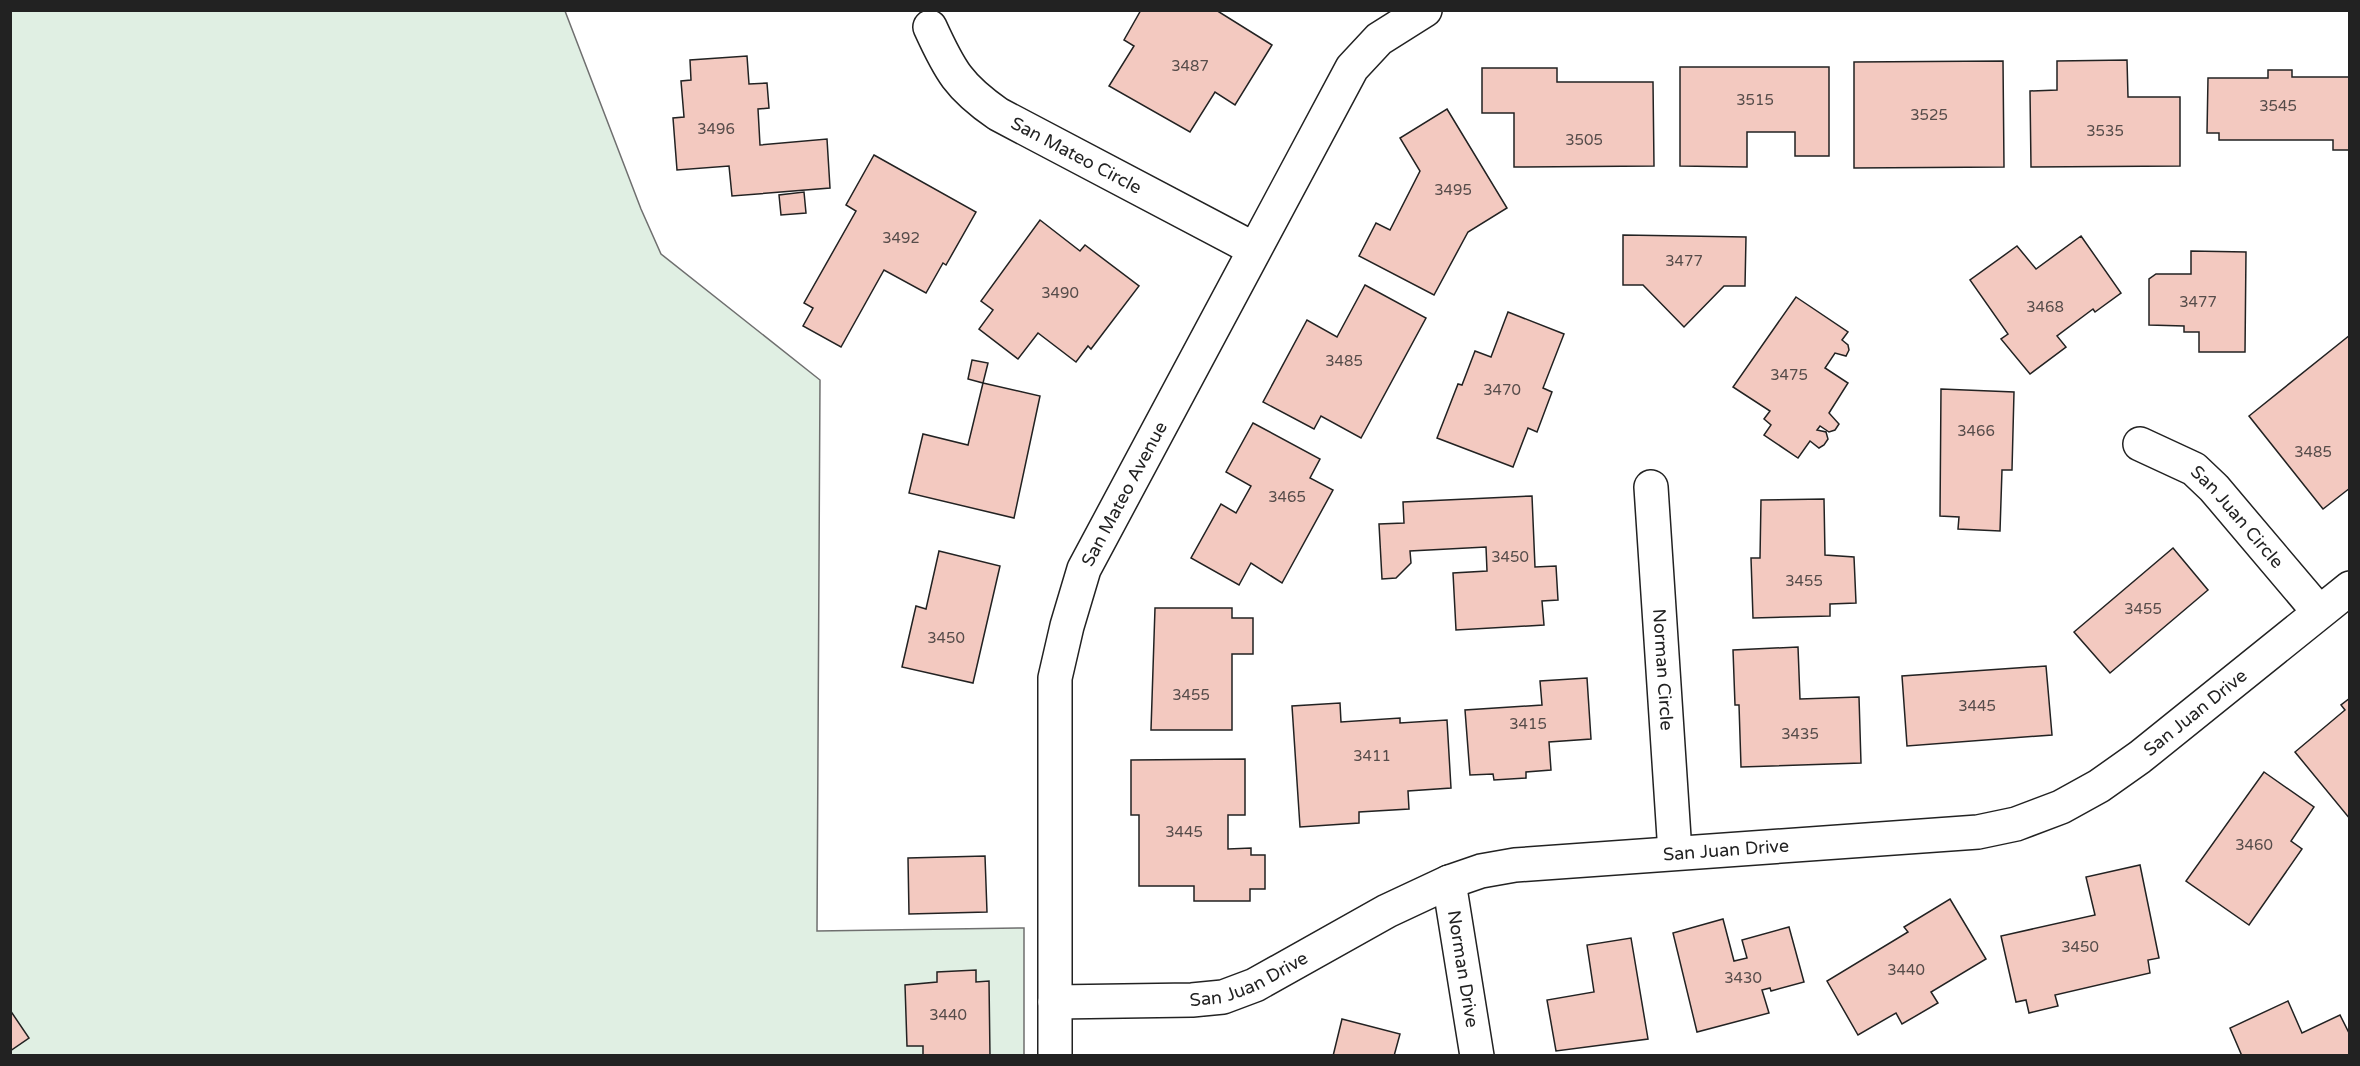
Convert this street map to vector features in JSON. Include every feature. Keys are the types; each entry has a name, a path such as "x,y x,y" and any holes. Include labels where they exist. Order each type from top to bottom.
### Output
{"street":[{"name":"San Mateo Avenue","path":"1055,1056 1055,678 1084,569 1101,533 1352,68 1379,39 1425,10"},
{"name":"San Mateo Circle","path":"930,27 949,68 969,94 989,108 1254,249"},
{"name":"San Juan Circle","path":"2140,444 2174,459 2200,476 2319,612"},
{"name":"Norman Circle","path":"1651,487 1675,854"},
{"name":"San Juan Drive","path":"1055,1002 1192,1000 1223,997 1255,985 1387,911 1449,882 1481,871 1515,865 1978,832 2016,824 2061,807 2099,786 2140,757 2349,588"},
{"name":"Norman Drive","path":"1449,882 1478,1056"}],"green space":[{"path":"10,11 565,11 641,209 661,254 820,380 817,931 1024,928 1024,1055 11,1055"}],"building":[{"path":"1141,10 1216,10 1272,45 1235,105 1215,92 1190,132 1109,86 1134,46 1124,40"},
{"path":"747,56 749,84 767,83 769,108 758,109 760,145 827,139 830,188 732,196 729,166 677,170 673,118 684,117 681,81 691,80 690,60"},
{"path":"2127,60 2128,97 2180,97 2180,166 2031,167 2030,91 2057,90 2057,61"},
{"path":"2003,61 2004,167 1854,168 1854,62"},
{"path":"1680,67 1829,67 1829,156 1795,156 1795,132 1747,132 1747,167 1680,166"},
{"path":"1482,68 1557,68 1557,82 1653,82 1654,166 1514,167 1514,113 1482,113"},
{"path":"2268,70 2292,70 2292,77 2350,77 2350,150 2333,150 2333,140 2219,140 2219,133 2207,133 2208,78 2268,78"},
{"path":"1447,109 1507,208 1468,232 1434,295 1359,256 1376,223 1390,230 1420,171 1400,138"},
{"path":"874,155 976,212 946,265 943,263 926,293 884,270 841,347 803,326 813,308 804,303 856,211 846,205"},
{"path":"804,192 806,213 781,215 779,195"},
{"path":"1040,220 1080,251 1085,245 1139,286 1091,349 1088,346 1076,362 1038,333 1018,359 979,329 993,310 981,301"},
{"path":"1623,235 1746,237 1745,286 1724,286 1684,327 1643,285 1623,285"},
{"path":"2081,236 2121,293 2095,312 2093,309 2057,336 2066,347 2030,374 2001,339 2008,334 1970,280 2017,246 2036,269"},
{"path":"2191,251 2246,252 2245,352 2199,352 2199,332 2184,332 2184,326 2149,325 2149,279 2156,274 2191,274"},
{"path":"1365,285 1426,318 1361,438 1321,416 1314,429 1263,402 1307,320 1337,337"},
{"path":"1796,297 1848,332 1842,340 1848,345 1849,350 1846,356 1835,353 1825,368 1848,383 1829,413 1839,424 1835,430 1829,432 1820,426 1817,430 1826,432 1828,439 1824,445 1819,448 1810,441 1798,458 1764,435 1771,425 1764,419 1770,411 1733,387"},
{"path":"1508,312 1564,334 1543,388 1552,392 1537,432 1528,428 1513,467 1437,438 1458,384 1462,385 1475,351 1491,357"},
{"path":"2350,335 2350,488 2323,509 2249,416"},
{"path":"972,360 988,363 983,383 968,379"},
{"path":"983,383 1040,396 1014,518 909,493 923,434 968,445"},
{"path":"1941,389 2014,392 2012,470 2002,470 2000,531 1958,529 1959,517 1940,516"},
{"path":"1253,423 1320,459 1310,478 1333,490 1282,583 1251,563 1239,585 1191,558 1221,504 1236,513 1251,486 1226,472"},
{"path":"1532,496 1535,567 1556,566 1558,600 1542,601 1544,625 1456,630 1453,573 1487,571 1486,547 1410,551 1411,563 1396,578 1382,579 1379,524 1404,523 1403,502"},
{"path":"1824,499 1825,555 1854,557 1856,603 1830,604 1830,616 1753,618 1751,558 1760,558 1761,500"},
{"path":"2173,548 2208,590 2110,673 2074,632"},
{"path":"939,551 1000,566 973,683 902,667 916,606 926,609"},
{"path":"1155,608 1232,608 1232,618 1253,618 1253,654 1232,654 1232,730 1151,730"},
{"path":"1798,647 1800,699 1859,697 1861,763 1741,767 1739,705 1735,705 1733,650"},
{"path":"2046,666 2052,735 1907,746 1902,676"},
{"path":"1587,678 1591,739 1549,742 1551,770 1526,772 1526,778 1494,780 1493,774 1470,775 1465,710 1542,705 1540,681"},
{"path":"2350,698 2350,819 2295,752 2345,710 2341,705"},
{"path":"1340,703 1341,722 1400,718 1400,723 1447,720 1451,788 1408,791 1409,809 1359,812 1359,823 1300,827 1292,706"},
{"path":"1245,759 1245,815 1228,815 1228,849 1251,848 1251,855 1265,855 1265,889 1250,889 1250,901 1194,901 1194,886 1139,886 1139,815 1131,815 1131,760"},
{"path":"2264,772 2314,807 2291,841 2302,849 2249,925 2186,881"},
{"path":"985,856 987,912 909,914 908,858"},
{"path":"2140,865 2159,958 2148,960 2150,973 2055,995 2058,1006 2029,1013 2026,1000 2016,1002 2001,936 2095,915 2086,877"},
{"path":"1950,899 1986,959 1931,992 1938,1003 1902,1024 1896,1013 1858,1035 1827,981 1908,932 1904,927"},
{"path":"1723,919 1734,961 1747,958 1742,940 1789,927 1804,982 1771,991 1770,988 1762,990 1769,1013 1697,1032 1673,933"},
{"path":"1631,938 1648,1039 1556,1051 1547,1000 1594,992 1587,945"},
{"path":"976,970 976,982 989,981 990,1056 923,1056 923,1046 907,1046 905,985 937,982 937,972"},
{"path":"2288,1001 2302,1033 2340,1015 2350,1035 2350,1056 2242,1056 2230,1028"},
{"path":"10,1010 29,1038 10,1051"},
{"path":"1342,1019 1400,1034 1394,1056 1333,1056"}]}
